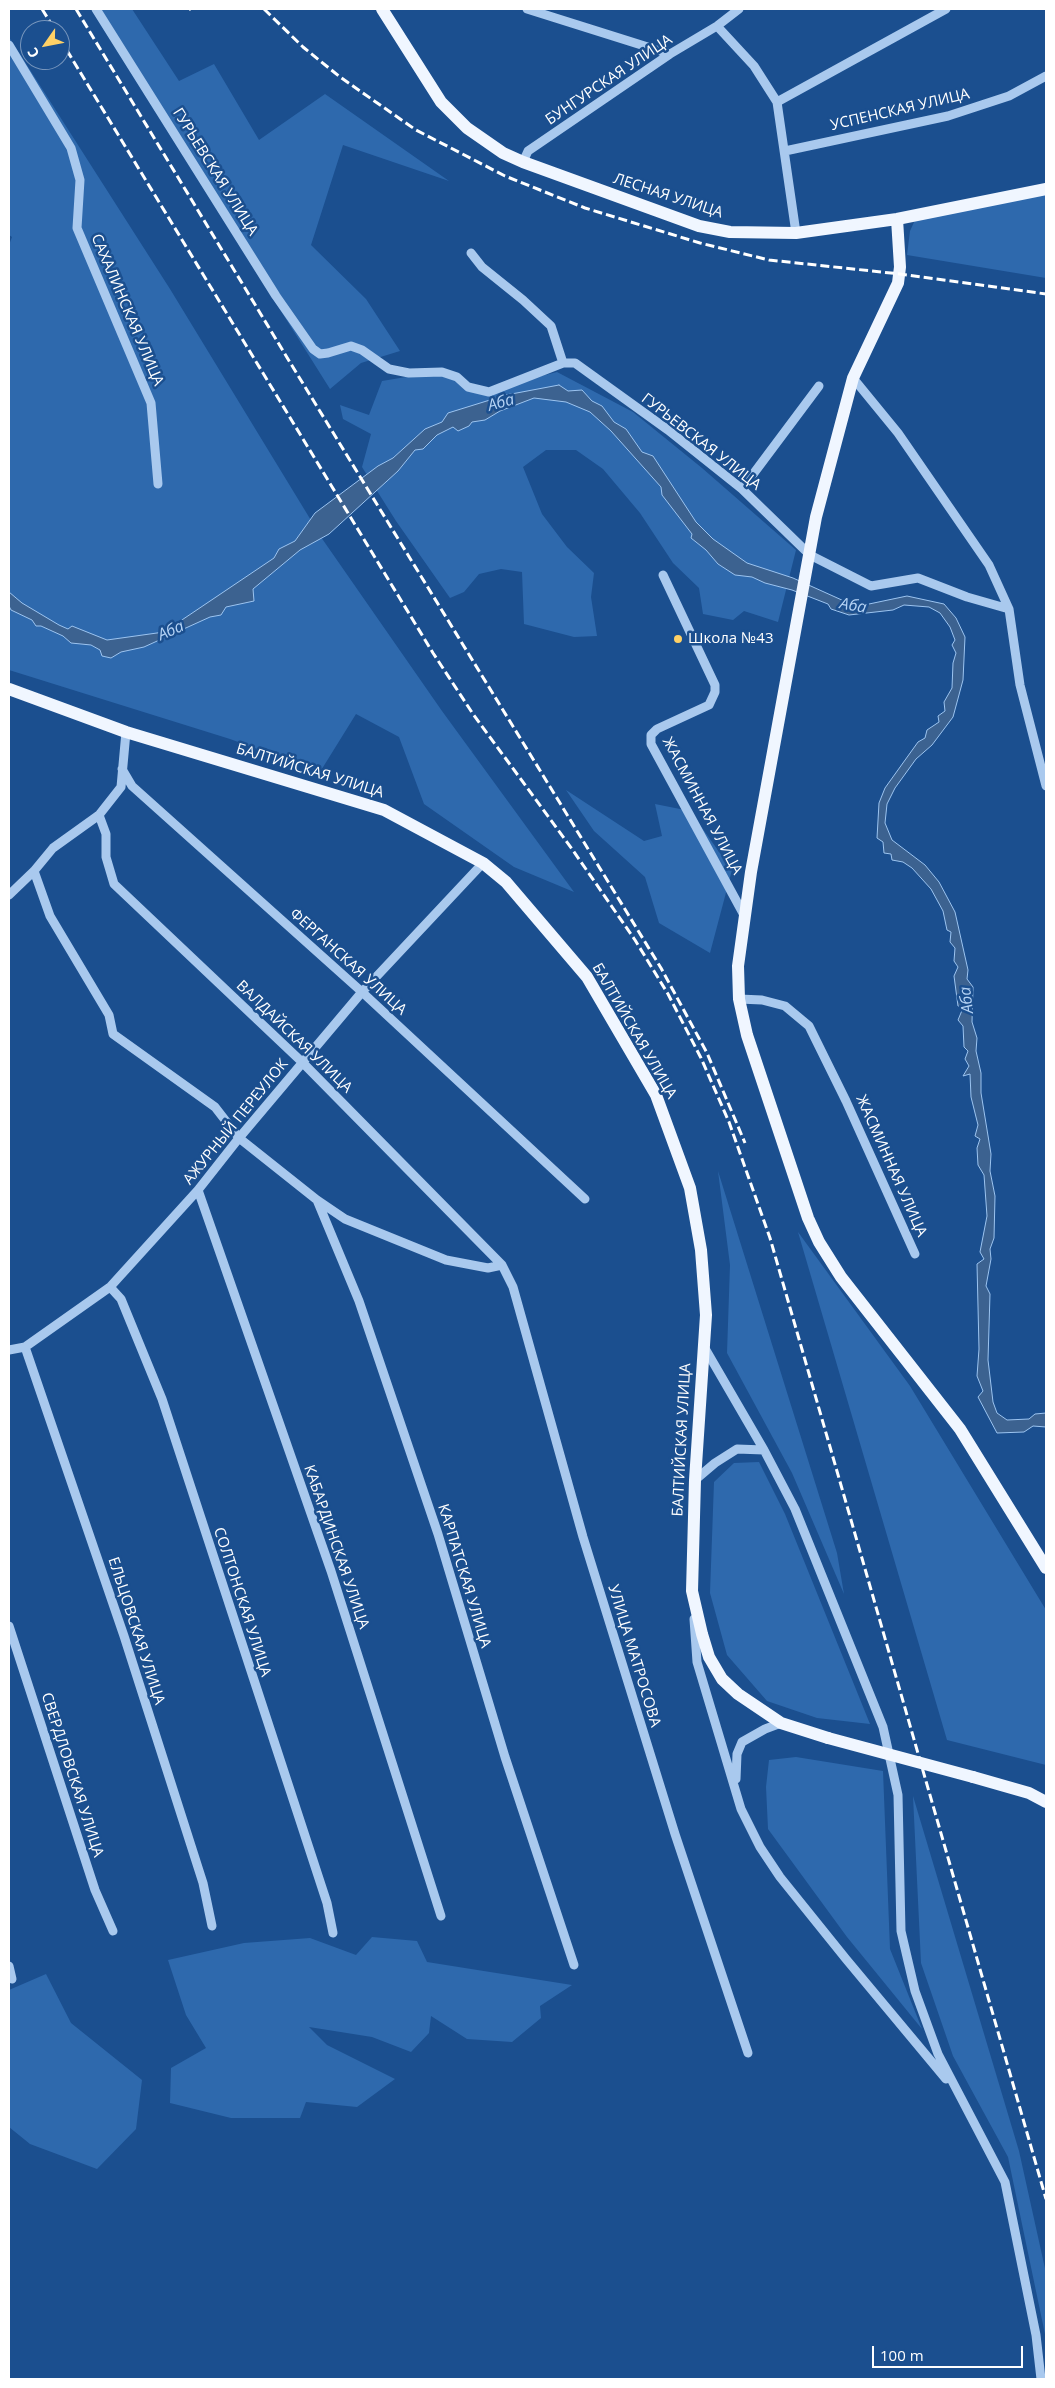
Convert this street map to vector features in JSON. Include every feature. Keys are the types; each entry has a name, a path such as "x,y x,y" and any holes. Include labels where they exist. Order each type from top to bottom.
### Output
{"main road":[{"name":"ЛЕСНАЯ УЛИЦА","path":"382,9 441,102 467,128 503,152 523,162 699,226 730,232 796,233 897,219 1046,189"},
{"path":"897,219 900,274 898,283 853,378 816,517 744,915 738,966 739,999 759,1071 808,1218 819,1242 841,1277 960,1429 1046,1568"},
{"name":"БАЛТИЙСКАЯ УЛИЦА","path":"9,689 126,732 384,810 483,863 506,882 587,977 656,1095 690,1188 701,1250 706,1315 696,1480 692,1591 709,1657 722,1679 756,1708 781,1723 828,1738 1028,1793 1046,1802"}],"street":[{"name":"ГУРЬЕВСКАЯ УЛИЦА","path":"96,9 276,296 313,349 320,354 351,346 362,350 389,369 409,373 442,372 457,377 468,387 489,392 563,364 575,363 668,430 742,489 809,559 871,586 918,578 967,597 1009,609"},
{"path":"526,9 670,54"},
{"name":"БУНГУРСКАЯ УЛИЦА","path":"523,162 528,151 670,54 717,26 739,9"},
{"path":"777,102 946,9"},
{"path":"717,26 754,66 777,102 796,233"},
{"name":"САХАЛИНСКАЯ УЛИЦА","path":"9,45 71,148 80,180 77,228 151,404 158,484"},
{"name":"УСПЕНСКАЯ УЛИЦА","path":"785,151 948,116 1010,96 1046,76"},
{"path":"471,254 482,268 523,300 551,326 563,364"},
{"path":"853,378 872,399 950,507 989,565 1009,609 1020,685 1046,786"},
{"path":"742,489 818,386"},
{"name":"ЖАСМИННАЯ УЛИЦА","path":"663,575 715,685 715,692 709,705 658,729 651,735 651,744 744,915"},
{"path":"9,895 34,871 53,848 99,815 121,787 126,732"},
{"name":"ФЕРГАНСКАЯ УЛИЦА","path":"122,769 132,786 362,992 585,1199"},
{"name":"ВАЛДАЙСКАЯ УЛИЦА","path":"99,815 106,834 106,857 114,884 302,1062 502,1264"},
{"name":"АЖУРНЫЙ ПЕРЕУЛОК","path":"25,1347 110,1287 198,1190 239,1138 362,992 483,863"},
{"name":"КАРПАТСКАЯ УЛИЦА","path":"34,871 50,916 109,1015 113,1034 215,1107 239,1138 317,1200 346,1219 446,1260 488,1268 502,1264"},
{"name":"ЖАСМИННАЯ УЛИЦА","path":"739,999 762,1000 785,1006 809,1026 846,1101 916,1254"},
{"name":"КАБАРДИНСКАЯ УЛИЦА","path":"198,1190 331,1571 441,1916"},
{"name":"КАРПАТСКАЯ УЛИЦА","path":"317,1200 359,1301 435,1525 505,1757 574,1965"},
{"name":"УЛИЦА МАТРОСОВА","path":"502,1264 513,1287 583,1537 675,1834 748,2053"},
{"name":"СОЛТОНСКАЯ УЛИЦА","path":"110,1287 121,1299 162,1400 326,1902 333,1933"},
{"path":"703,1345 764,1450 795,1509 883,1727 898,1796 901,1931 915,1991 938,2054 1005,2182 1036,2335 1041,2379"},
{"path":"9,1350 25,1347"},
{"name":"ЕЛЬЦОВСКАЯ УЛИЦА","path":"25,1347 124,1636 204,1883 212,1926"},
{"path":"696,1480 715,1463 737,1449 764,1450"},
{"path":"692,1591 697,1662 741,1809 760,1847 780,1877 958,2092"},
{"name":"СВЕРДЛОВСКАЯ УЛИЦА","path":"9,1626 95,1890 113,1931"},
{"path":"741,1809 735,1768 737,1754 742,1742 781,1723"},
{"path":"9,1966 12,1978"}],"shaded area":[{"path":"91,9 132,9 179,81 214,64 259,140 325,94 449,181 343,145 311,245 366,299 400,351 361,363 330,389"},
{"path":"9,37 20,54 20,70 30,70 170,289 323,540 442,711 574,892 514,867 424,804 399,737 356,714 320,772 230,739 9,670 9,245 12,237 9,235"},
{"path":"1046,189 1046,278 907,255 910,231 915,220"},
{"path":"557,372 633,412 702,468 796,550 778,622 744,611 733,620 703,614 699,588 673,563 640,513 603,469 576,450 546,450 523,467 542,514 567,547 594,573 591,597 597,636 574,637 524,624 522,572 501,569 479,574 464,592 450,598 396,521 362,467 371,434 343,419 340,405 369,415 382,381 412,376 449,373 474,393"},
{"path":"566,790 644,841 662,836 655,804 690,811 732,870 710,953 659,923 645,877 594,831"},
{"path":"718,1171 837,1553 844,1594 792,1473 727,1353 730,1265"},
{"path":"798,1232 910,1386 1046,1610 1046,1765 947,1740"},
{"path":"759,1462 785,1514 870,1724 817,1718 767,1701 727,1655 710,1593 714,1482 734,1463"},
{"path":"796,1757 883,1771 890,1949 922,2029 847,1937 768,1829 766,1787 769,1760"},
{"path":"913,1796 1019,2151 1046,2273 1046,2339 1008,2157 953,2056 921,1963"},
{"path":"372,1937 417,1941 427,1962 572,1985 540,2006 541,2018 512,2042 467,2039 431,2016 429,2033 411,2052 372,2037 309,2027 327,2045 395,2079 357,2107 306,2102 300,2118 231,2118 170,2103 171,2068 206,2048 186,2015 168,1960 244,1943 310,1938 356,1955"},
{"path":"46,1974 71,2023 142,2080 136,2129 97,2169 30,2144 9,2127 9,1990"}],"water":[{"name":"Аба","path":"559,385 568,391 582,390 592,401 602,406 614,422 626,429 642,452 653,456 696,522 713,539 747,563 793,578 844,601 869,604 907,596 944,604 956,618 965,637 963,680 953,717 932,745 916,759 895,788 887,804 885,823 892,840 925,865 939,882 955,912 968,970 967,979 973,987 972,1022 977,1038 976,1051 981,1073 981,1093 991,1154 990,1171 995,1196 994,1238 990,1249 991,1259 986,1286 990,1294 988,1360 993,1402 997,1413 1007,1420 1029,1419 1035,1414 1046,1413 1046,1427 1033,1426 1024,1432 997,1433 978,1397 983,1391 977,1376 979,1349 977,1264 984,1259 980,1252 987,1216 984,1175 978,1165 977,1148 980,1139 975,1136 978,1125 971,1097 970,1074 963,1076 969,1066 965,1059 968,1051 964,1047 963,1026 958,1020 963,1008 958,1006 954,976 958,967 954,961 955,948 950,942 951,932 947,930 943,911 931,889 912,868 903,862 892,860 891,854 884,853 883,842 877,838 879,803 885,788 918,742 925,738 927,730 939,722 938,716 945,711 944,702 952,688 953,663 956,653 952,645 955,640 950,627 940,613 929,607 904,605 893,610 849,615 831,609 828,604 792,590 765,583 752,577 735,575 718,564 706,550 691,538 692,534 662,495 661,487 611,431 590,412 566,402 534,398 500,411 485,420 472,422 469,426 458,431 453,427 437,435 423,449 415,450 398,471 329,534 300,550 253,589 254,601 226,607 221,615 210,617 144,647 121,652 111,658 102,656 100,650 91,645 71,643 63,636 41,626 36,626 32,620 11,610 9,606 9,592 22,603 59,625 68,629 72,626 107,640 164,632 274,558 279,549 295,541 315,513 378,466 393,458 425,429 442,422 448,413 506,395"}],"railway":[{"path":"42,9 49,20"},
{"path":"76,9 661,968 707,1053 745,1143"},
{"path":"264,9 303,47 340,77 416,130 505,176 585,208 700,243 769,260 900,274 1046,294"},
{"path":"70,55 433,653 473,714 572,849 635,940 668,994 701,1058 729,1122 770,1238 1046,2199"}],"place":[{"name":"Школа №43","path":"678,639"}]}
